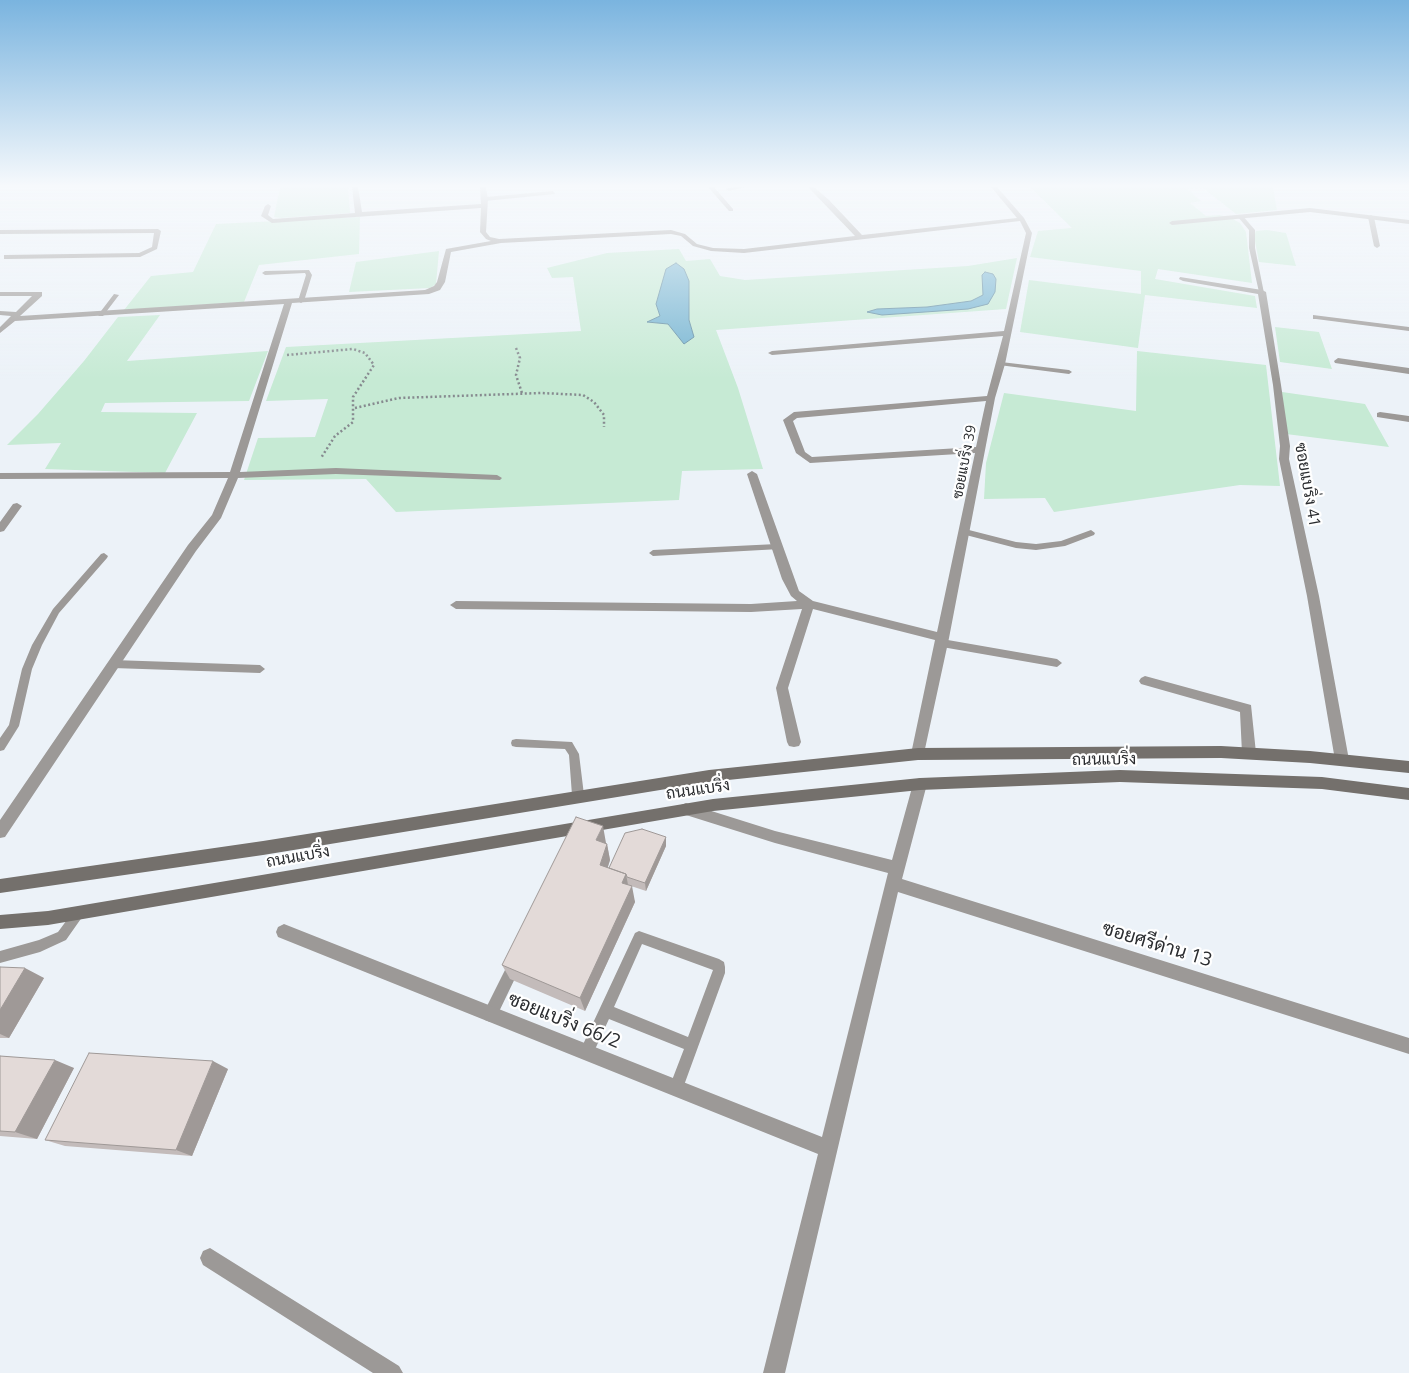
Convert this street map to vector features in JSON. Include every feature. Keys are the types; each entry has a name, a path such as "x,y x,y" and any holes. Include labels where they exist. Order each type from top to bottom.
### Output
{"main road":[{"name":"ถนนแบริ่ง","path":"0,886 272,846 578,795 708,776 918,754 1111,751 1249,753 1409,767"},
{"name":"ถนนแบริ่ง","path":"0,922 79,913 686,809 920,784 1120,776 1322,783 1409,794"}],"street":[{"path":"7,257 140,255 148,251"},
{"path":"0,313 15,316 101,315 426,292 437,288 441,282 448,251"},
{"name":"ซอยแบริ่ง 39","path":"918,754 943,641 991,398 1001,364 1025,251"},
{"path":"1183,280 1262,292"},
{"name":"ซอยแบริ่ง 41","path":"1262,292 1279,402 1284,459 1313,596 1342,760"},
{"path":"0,294 39,294 0,331"},
{"path":"0,832 192,548 216,516 234,476 288,302"},
{"path":"1316,317 1409,329"},
{"path":"772,353 1008,333"},
{"path":"1338,361 1409,371"},
{"path":"982,450 810,460 801,454 788,420 794,415 991,398"},
{"path":"1380,415 1409,419"},
{"path":"0,476 234,476 313,472 497,478"},
{"path":"752,474 795,593 809,604"},
{"path":"0,529 17,506"},
{"path":"794,742 782,688 809,604"},
{"path":"456,605 751,608 809,604 943,641"},
{"path":"1145,681 1246,709 1249,753"},
{"path":"774,1373 895,876 920,784"},
{"name":"ซอยศรีด่าน 13","path":"686,809 1409,1046"},
{"name":"ซอยแบริ่ง 66/2","path":"284,932 829,1149"},
{"path":"210,1258 392,1373"}],"lane":[{"path":"1253,251 1262,292"},
{"path":"265,273 307,271 309,275 301,301"},
{"path":"101,315 116,295"},
{"path":"1001,364 1069,372"},
{"path":"965,532 1016,545 1036,547 1062,544 1091,533"},
{"path":"653,553 777,547"},
{"path":"0,747 14,726 27,669 37,645 56,610 104,556"},
{"path":"943,641 1056,663"},
{"path":"113,664 260,668"},
{"path":"516,743 568,745 574,754 578,795"},
{"path":"572,844 581,826"},
{"path":"0,957 40,946 62,936 79,913"},
{"path":"586,1053 639,937 714,963 718,967 719,973 676,1088"},
{"path":"490,1014 521,952"},
{"path":"606,1011 692,1045"}],"path":[{"path":"516,348 520,358 516,375 522,394"},
{"path":"271,356 353,349 365,353 374,366 354,397 353,422 335,436 313,472"},
{"path":"355,408 399,398 522,394 583,395 594,402 604,415 604,427"}],"green space":[{"path":"203,251 359,251 359,254 259,265 244,302 124,310 151,276 193,272"},
{"path":"439,251 436,284 430,288 349,292 356,262"},
{"path":"680,251 686,261 710,259 720,276 745,280 968,266 1017,258 1006,309 716,330 738,388 763,469 682,471 679,500 396,512 366,479 244,480 258,438 315,437 328,399 266,401 286,347 581,331 573,277 552,278 547,268 607,253","holes":["689,281 689,320 694,337 684,344 668,324 648,322 660,316 656,304 660,291","983,295 968,309 868,312 877,309 927,307 971,301"]},
{"path":"1032,251 1248,251 1252,283 1158,269 1155,279 1255,296 1257,308 1145,295 1138,348 1020,332 1029,280 1141,294 1141,271 1030,257"},
{"path":"1257,251 1291,251 1296,266 1259,262"},
{"path":"160,315 127,361 268,351 249,401 105,403 101,412 197,413 165,473 45,469 61,443 7,445 38,414 84,361 118,317"},
{"path":"1275,327 1319,332 1332,369 1280,362"},
{"path":"1137,351 1266,365 1280,486 1240,485 1054,512 1045,498 984,499 986,463 1004,393 1136,411"},
{"path":"1282,392 1365,404 1389,447 1286,434"}],"water":[{"path":"676,263 684,269 689,281 689,320 694,337 684,344 668,324 647,322 660,316 656,304 666,269"},
{"path":"985,272 993,274 996,279 995,292 988,304 968,309 882,315 867,312 877,309 927,307 971,301 983,295 982,275"}],"building":[{"path":"576,817 603,826 596,840 607,844 600,865 626,874 622,883 632,886 580,998 502,965"},
{"path":"642,829 666,837 645,883 609,868 625,833"},
{"path":"0,967 25,968 0,1010"},
{"path":"89,1053 213,1061 176,1150 45,1140"},
{"path":"0,1056 55,1060 15,1132 0,1131"}]}
